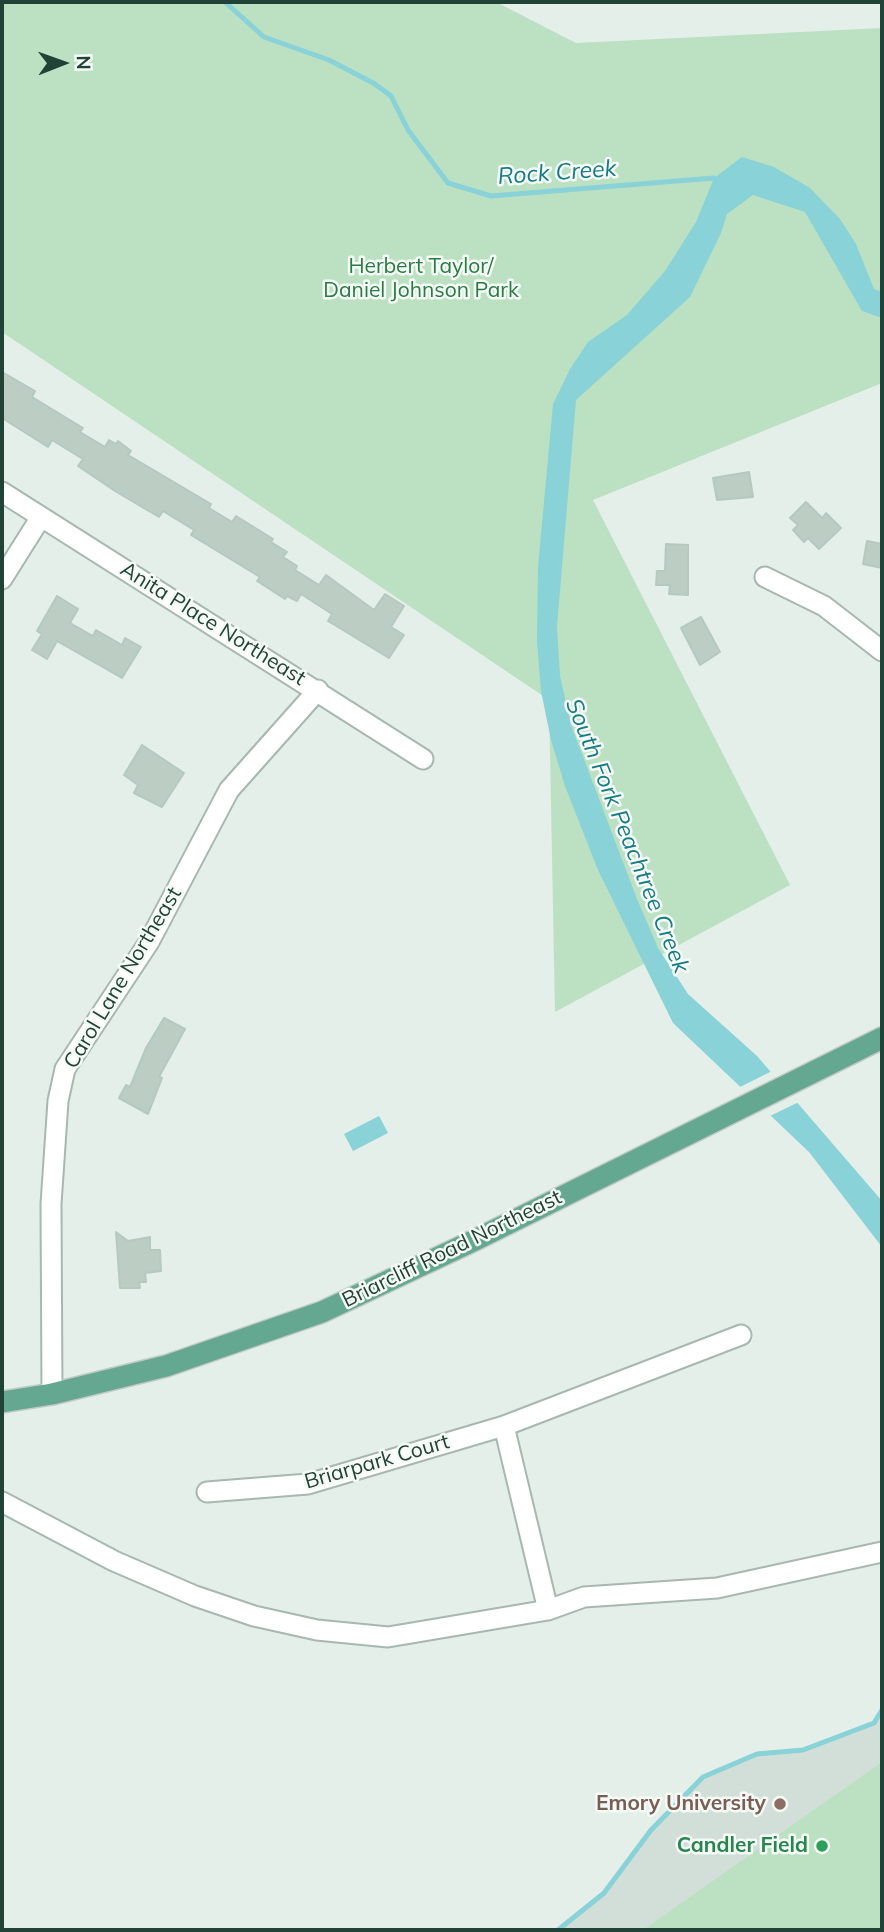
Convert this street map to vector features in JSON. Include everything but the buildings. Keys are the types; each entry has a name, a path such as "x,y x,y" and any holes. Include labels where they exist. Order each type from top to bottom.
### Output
{"main road":[{"name":"Briarcliff Road Northeast","path":"2,1402 52,1394 166,1366 322,1312 882,1038"}],"street":[{"name":"Anita Place Northeast","path":"2,492 423,759"},
{"path":"2,579 41,517"},
{"path":"765,577 824,606 882,651"},
{"name":"Carol Lane Northeast","path":"52,1394 51,1204 58,1101 65,1069 149,942 229,790 318,690"},
{"name":"Briarpark Court","path":"207,1492 308,1484 504,1426 740,1335"},
{"path":"504,1426 548,1610"},
{"path":"2,1502 114,1561 195,1596 254,1616 317,1630 388,1637 548,1610 584,1597 718,1588 882,1552"}],"shaded area":[{"name":"Emory University","path":"882,1710 882,1930 558,1930 604,1893 651,1830 703,1777 757,1754 804,1750 873,1723"}],"green space":[{"name":"Herbert Taylor/ Daniel Johnson Park","path":"2,2 496,2 576,43 882,28 882,383 593,500 790,885 555,1012 549,700 2,332"},
{"name":"Candler Field","path":"882,1762 882,1930 643,1930"}],"water":[{"path":"742,157 774,167 810,188 840,219 856,244 874,289 882,292 882,318 862,311 805,212 753,195 727,214 721,233 690,297 576,400 557,626 560,676 571,725 658,948 688,994 757,1056 882,1201 882,1247 809,1152 673,1023 598,870 565,786 551,740 541,691 537,641 538,567 553,404 570,369 588,342 627,315 665,271 696,222 714,178"},
{"path":"379,1116 388,1133 353,1151 344,1134"}],"pier":[{"path":"774,1070 801,1101 768,1117 738,1088"}],"waterway":[{"name":"Rock Creek","path":"225,2 264,37 329,60 375,84 391,96 408,130 448,183 491,196 714,178"},
{"path":"558,1930 604,1893 651,1830 703,1777 757,1754 803,1750 874,1723 882,1710"}],"place":[{"name":"Emory University","path":"780,1804"},
{"name":"Candler Field","path":"822,1846"}],"water label":[{"name":"South Fork Peachtree Creek","path":"627,836"}]}
